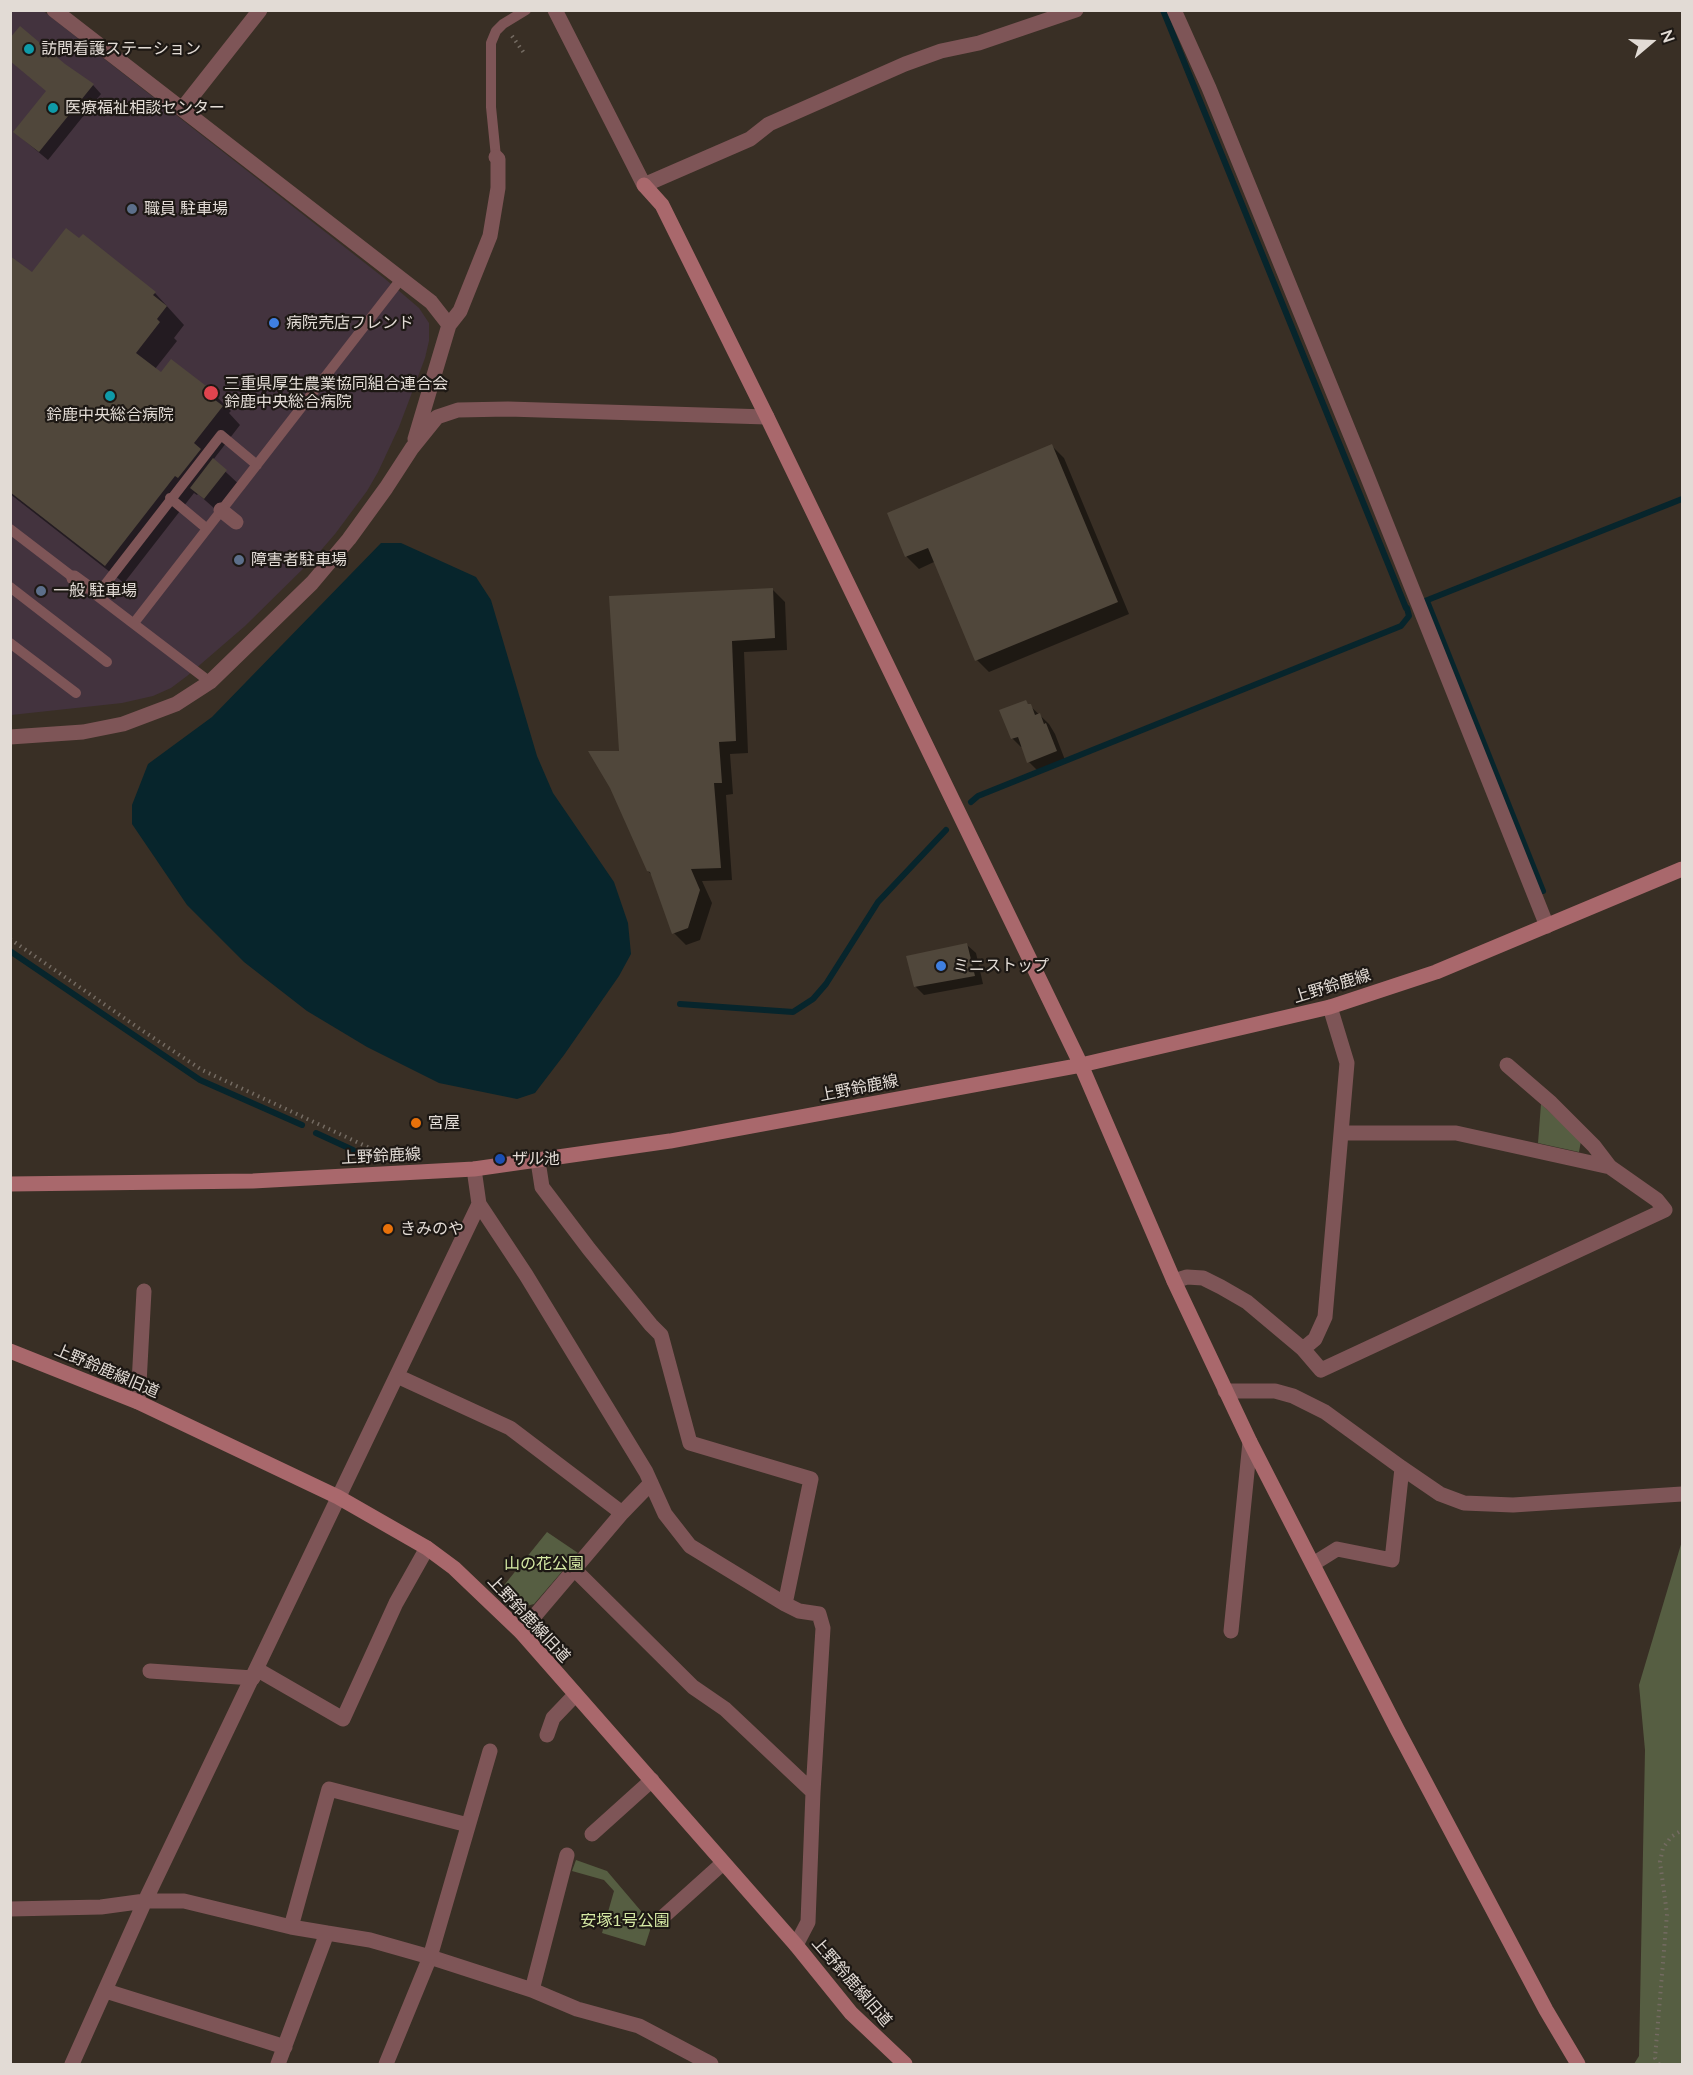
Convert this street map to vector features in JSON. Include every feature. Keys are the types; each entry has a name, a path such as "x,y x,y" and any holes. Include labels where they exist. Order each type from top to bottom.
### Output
{"street":[{"path":"54,10 432,302 449,325"},
{"path":"182,109 260,10"},
{"path":"555,10 644,185 662,205 767,417 1080,1065 1225,1392 1397,1729 1546,2010 1578,2064"},
{"path":"644,185 750,139 770,124 905,64 941,51 979,43 1076,10"},
{"path":"1174,10 1209,88 1366,473 1547,926"},
{"path":"412,447 449,325 460,311 490,236 498,188 498,159 496,157"},
{"path":"10,737 83,732 123,724 176,704 210,682 312,583 355,530 412,447 437,417 458,410 508,409 767,417"},
{"path":"221,510 236,522"},
{"name":"上野鈴鹿線","path":"10,1184 253,1181 474,1169 670,1141 1080,1065 1330,1007 1436,972 1683,868"},
{"path":"1303,1349 1315,1339 1325,1317 1347,1063 1330,1007"},
{"path":"1174,1281 1187,1277 1203,1278 1247,1302 1303,1349 1321,1370 1665,1210 1657,1200 1610,1167 1594,1146 1507,1065"},
{"path":"1341,1133 1456,1132 1610,1167"},
{"path":"538,1161 542,1187 602,1266 661,1335 690,1443 811,1479 784,1604"},
{"path":"474,1169 479,1204 550,1314 646,1472 665,1514 690,1546 784,1604 799,1611 819,1614 823,1628 808,1922 796,1945"},
{"path":"72,2064 145,1902 479,1204"},
{"path":"138,1402 144,1291"},
{"name":"上野鈴鹿線旧道","path":"10,1351 138,1402 338,1497 427,1548 463,1576 520,1632 652,1780 796,1945 851,2013 905,2064"},
{"path":"398,1376 510,1428 622,1513"},
{"path":"1225,1392 1275,1391 1293,1396 1325,1412 1440,1494 1464,1503 1513,1505 1683,1494"},
{"path":"1231,1631 1250,1442"},
{"path":"1312,1564 1337,1549 1392,1560 1402,1468"},
{"path":"520,1632 622,1513 651,1483"},
{"path":"150,1671 255,1674 344,1719 396,1603 427,1548"},
{"path":"574,1569 693,1687 725,1708 813,1792"},
{"path":"546,1735 553,1718 575,1695"},
{"path":"386,2064 430,1957 490,1751"},
{"path":"592,1834 652,1780"},
{"path":"291,1927 329,1789 468,1825"},
{"path":"532,1990 567,1855"},
{"path":"664,1916 723,1863"},
{"path":"10,1909 101,1907 145,1902 184,1901 291,1927 370,1940 532,1990 577,2009 639,2026 711,2064"},
{"path":"278,2064 327,1933"},
{"path":"106,1991 285,2047"}],"lane":[{"path":"496,157 491,107 491,43 496,31 503,24 526,10"},
{"path":"134,623 401,279"},
{"path":"85,587 171,498 221,435 257,465"},
{"path":"171,498 206,528"},
{"path":"11,531 210,682"},
{"path":"10,587 107,663"},
{"path":"10,642 76,693"}],"path":[{"path":"10,939 202,1070 389,1157"},
{"path":"1659,2064 1655,2058 1667,1914 1660,1862 1663,1848 1671,1837 1683,1830"}],"shaded area":[{"name":"三重県厚生農業協同組合連合会 鈴鹿中央総合病院","path":"42,10 384,278 419,308 429,323 429,341 425,358 399,427 367,491 316,556 245,626 187,676 171,688 153,696 122,703 11,715 10,11"}],"green space":[{"path":"1541,1104 1581,1141 1579,1152 1538,1143"},
{"name":"山の花公園","path":"547,1532 578,1553 534,1604 511,1610 497,1594"},
{"path":"1682,1541 1682,2064 1634,2064 1639,2056 1645,1750 1639,1685"},
{"name":"安塚1号公園","path":"576,1860 607,1871 652,1924 645,1946 602,1933 614,1891 604,1880 572,1871"}],"water":[{"path":"381,543 401,543 476,577 491,600 537,756 553,793 614,882 628,923 631,954 619,976 535,1093 517,1099 439,1083 367,1047 307,1011 244,962 187,905 132,824 132,805 148,764 212,717"}],"building":[{"path":"20,26 65,64 94,84 39,152 13,132 46,91 10,61 10,38"},
{"name":"鈴鹿中央総合病院","path":"66,228 79,238 83,234 156,292 153,295 167,306 157,319 160,322 136,353 161,372 171,359 214,392 210,396 223,406 194,443 201,449 178,478 175,476 105,566 10,492 10,256 32,272"},
{"path":"1052,444 1118,602 975,661 928,548 905,557 887,513"},
{"path":"213,458 227,470 204,499 190,488"},
{"path":"773,588 775,638 732,641 736,741 719,742 722,783 714,783 721,868 691,869 700,890 688,928 672,934 650,872 647,871 610,788 588,751 619,751 609,596"},
{"path":"1026,700 1028,704 1031,704 1035,715 1040,713 1057,751 1027,763 1018,737 1011,739 999,710"},
{"name":"ミニストップ","path":"967,943 975,976 914,987 906,956"}],"waterway":[{"path":"1163,10 1406,608"},
{"path":"1425,601 1682,499"},
{"path":"1427,601 1543,891"},
{"path":"971,802 978,796 1401,626 1409,616 1407,608"},
{"path":"680,1004 793,1012 813,999 826,984 878,902 946,830"},
{"path":"10,951 200,1080 302,1125"},
{"path":"316,1133 353,1150"}],"place":[{"name":"訪問看護ステーション","path":"29,49"},
{"name":"医療福祉相談センター","path":"53,108"},
{"name":"職員 駐車場","path":"132,209"},
{"name":"病院売店フレンド","path":"274,323"},
{"name":"三重県厚生農業協同組合連合会 鈴鹿中央総合病院","path":"211,393"},
{"name":"鈴鹿中央総合病院","path":"110,396"},
{"name":"障害者駐車場","path":"239,560"},
{"name":"一般 駐車場","path":"41,591"},
{"name":"ミニストップ","path":"941,966"},
{"name":"宮屋","path":"416,1123"},
{"name":"ザル池","path":"500,1159"},
{"name":"きみのや","path":"388,1229"}]}
